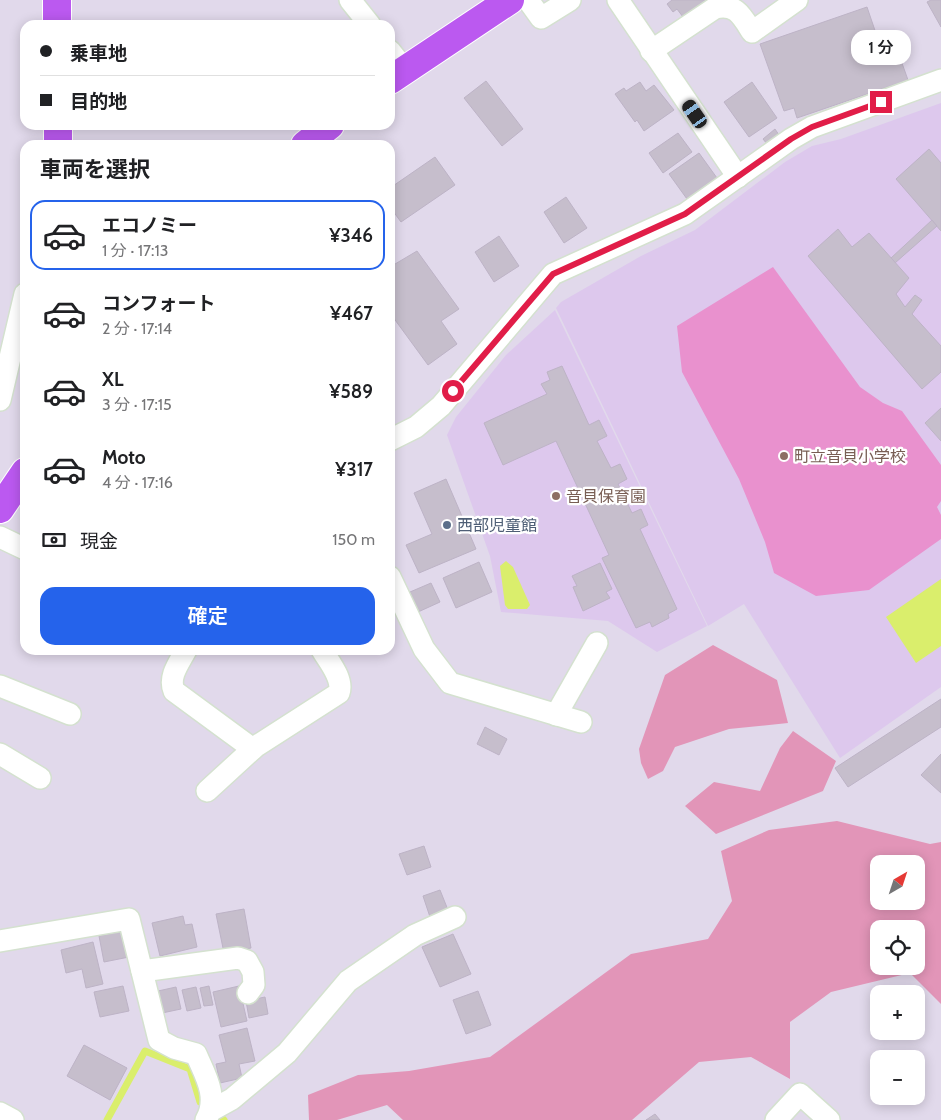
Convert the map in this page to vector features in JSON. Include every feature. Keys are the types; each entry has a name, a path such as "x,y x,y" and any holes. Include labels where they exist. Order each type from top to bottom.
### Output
{"main road":[{"path":"56,20 57,0"},
{"path":"395,67 510,0"},
{"path":"311,140 324,130"},
{"path":"8,501 20,481"}],"street":[{"path":"350,0 366,20"},
{"path":"528,0 541,18 570,0"},
{"path":"618,0 738,177"},
{"path":"651,51 715,8 725,6 738,10 752,32 797,0"},
{"path":"395,438 416,427 441,406 553,274 685,214 791,139 812,127 941,80"},
{"path":"0,400 5,351 20,308"},
{"path":"0,537 20,546"},
{"path":"395,588 424,649 450,683 581,722"},
{"path":"556,715 597,643"},
{"path":"183,655 172,677 171,685 174,691 252,749"},
{"path":"207,791 252,749 339,693 341,687 337,676 325,655"},
{"path":"0,686 70,714"},
{"path":"0,754 40,778"},
{"path":"209,1115 232,1099 287,1054 348,982 415,935 455,917"},
{"path":"0,942 129,919 159,1040 174,1048 196,1054 210,1087 209,1115"},
{"path":"142,972 177,962 238,958 247,961 253,972 254,985 248,993"},
{"path":"776,1120 800,1094 829,1120"},
{"path":"0,1113 13,1120"}],"shaded area":[{"name":"町立音貝小学校","path":"941,103 941,687 840,758 744,604 708,626 556,308 561,302 641,256 695,230 785,162 812,146 841,139"},
{"path":"773,267 860,387 883,403 902,411 941,465 941,501 937,507 941,515 941,539 869,590 816,596 774,573 765,542 739,479 682,372 677,326"},
{"name":"音貝保育園","path":"555,310 707,626 657,652 608,621 501,612 490,556 447,435 456,417 506,355"},
{"path":"506,561 513,567 530,605 527,609 508,609 505,605 500,566"},
{"path":"941,579 941,646 916,663 886,617"},
{"path":"713,645 777,680 788,723 729,729 675,747 663,771 648,779 641,763 639,749 665,675"},
{"path":"793,731 836,761 823,791 716,834 685,806 714,782 760,791 780,748"},
{"path":"837,821 930,844 941,842 941,1004 925,988 925,985 922,985 912,975 925,975 925,920 870,920 870,975 902,975 831,992 790,1022 790,1079 751,1057 699,1062 632,1120 403,1120 387,1105 337,1120 309,1120 308,1095 358,1075 409,1071 490,1057 631,954 708,939 732,901 721,851 769,830"}],"building":[{"path":"672,0 714,0 686,21 677,9 673,12 667,4"},
{"path":"941,0 941,27 927,2"},
{"path":"867,7 884,57 898,52 908,80 797,118 794,108 784,111 760,44"},
{"path":"486,81 523,129 502,146 464,98"},
{"path":"640,82 646,91 654,85 674,110 644,131 637,120 635,122 615,94 624,88 626,91"},
{"path":"752,82 777,118 749,137 724,102"},
{"path":"775,129 779,135 767,144 763,139"},
{"path":"678,133 692,152 663,173 649,153"},
{"path":"929,149 941,163 941,231 896,179"},
{"path":"699,153 717,178 687,199 669,174"},
{"path":"435,157 455,185 401,222 395,214 395,185"},
{"path":"566,197 587,228 564,243 544,212"},
{"path":"932,220 937,226 895,263 891,258"},
{"path":"838,229 852,247 869,233 909,278 896,294 905,307 915,295 922,300 912,314 941,346 941,372 922,389 808,256"},
{"path":"499,236 519,266 494,282 475,252"},
{"path":"417,251 459,309 441,321 457,344 428,365 395,320 395,264"},
{"path":"562,366 589,425 599,420 607,436 597,441 611,468 620,464 627,479 618,484 632,513 641,509 648,525 640,529 677,609 668,614 669,618 652,627 650,622 636,628 602,558 609,555 556,441 503,465 484,423 547,394 541,384 550,380 547,372"},
{"path":"941,408 941,441 925,423"},
{"path":"446,479 476,549 419,573 406,545 432,534 414,493"},
{"path":"479,562 492,592 456,608 443,578"},
{"path":"600,563 612,589 606,592 610,598 583,611 573,587 577,586 572,576"},
{"path":"431,583 440,602 418,612 410,592"},
{"path":"941,699 941,727 848,787 835,768"},
{"path":"485,727 507,739 499,755 477,744"},
{"path":"941,754 941,793 921,775"},
{"path":"424,846 431,867 407,875 399,854"},
{"path":"440,890 448,910 430,917 423,896"},
{"path":"244,909 251,948 224,953 216,914"},
{"path":"183,916 185,925 192,924 197,947 160,956 152,923"},
{"path":"124,931 129,957 104,962 99,936"},
{"path":"453,934 471,974 440,987 422,947"},
{"path":"93,942 103,984 86,988 82,969 66,973 61,950"},
{"path":"123,986 129,1011 100,1017 94,992"},
{"path":"209,986 213,1005 204,1006 200,988"},
{"path":"239,986 247,1021 221,1027 213,992"},
{"path":"176,987 181,1009 162,1013 158,991"},
{"path":"196,987 201,1008 187,1011 182,990"},
{"path":"478,991 491,1025 466,1034 453,1000"},
{"path":"265,997 268,1014 249,1018 246,1001"},
{"path":"247,1028 255,1061 239,1064 242,1078 220,1083 216,1064 226,1062 219,1035"},
{"path":"84,1045 127,1068 110,1100 67,1076"},
{"path":"655,1114 660,1120 646,1120"}],"waterway":[{"path":"107,1120 145,1051 190,1069 200,1102"}],"place":[{"name":"町立音貝小学校","path":"784,456"},
{"name":"音貝保育園","path":"556,496"},
{"name":"西部児童館","path":"447,525"}],"route":[{"path":"453,391 553,274 685,214 791,139 812,127 881,102"}]}
